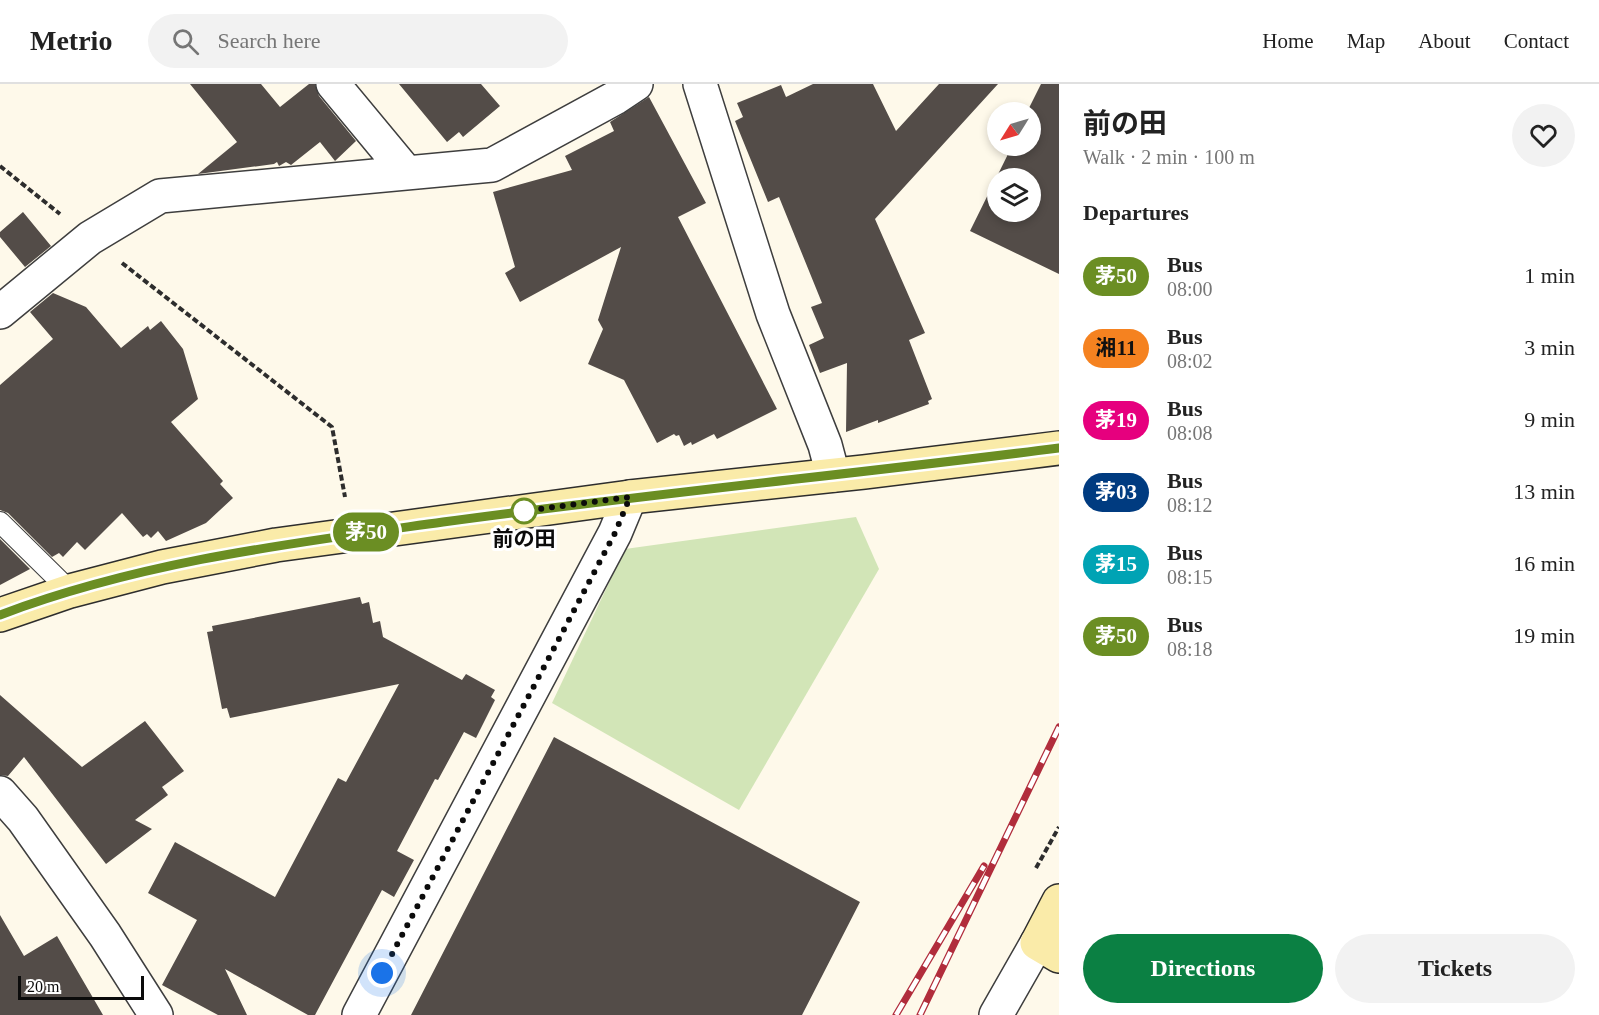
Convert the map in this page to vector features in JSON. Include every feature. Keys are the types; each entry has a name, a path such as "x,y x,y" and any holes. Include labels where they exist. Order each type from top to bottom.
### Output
{"street":[{"path":"333,84 406,172"},
{"path":"700,84 773,314 825,445 832,475"},
{"path":"0,312 90,238 160,196 492,165 620,89"},
{"path":"0,615 70,591 162,567 276,544 630,497 1059,448"},
{"path":"359,1015 615,533 630,497"},
{"path":"0,793 23,819 91,916 156,1015"},
{"path":"996,1015 1048,950 1059,901"}],"lane":[{"path":"0,522 70,591"}],"path":[{"path":"0,166 332,427 345,498"}],"green space":[{"path":"856,517 879,569 739,810 552,703 625,549"}],"building":[{"path":"190,84 261,84 280,107 309,84 315,84 319,96 356,141 335,161 320,142 291,165 286,162 279,166 277,162 198,174 237,142"},
{"path":"399,84 481,84 500,106 463,137 459,132 447,142"},
{"path":"813,84 873,84 896,131 939,84 998,84 875,219 925,333 909,340 932,399 928,401 929,404 846,432 847,363 820,373 809,345 824,338 811,307 822,303 779,197 768,202 735,121 743,117 737,103 781,85 786,97"},
{"path":"1041,84 1059,84 1059,274 970,231 987,197 987,222 1041,222 1041,168 1001,168 1007,156 1041,156 1041,102 1032,102"},
{"path":"649,97 706,203 678,217 777,409 717,439 714,434 692,445 691,442 684,446 679,435 674,434 657,443 624,380 588,364 603,329 598,320 621,247 520,302 505,273 515,267 493,192 572,170 565,156 614,131 610,122"},
{"path":"23,212 51,246 25,267 0,237 0,232"},
{"path":"53,293 86,307 121,348 148,326 150,330 161,321 183,349 198,399 171,422 223,481 220,484 233,498 206,523 166,541 158,531 151,538 147,534 143,537 122,513 85,550 77,542 63,557 59,553 52,557 8,513 0,510 0,385 53,339 30,312"},
{"path":"0,539 30,569 0,585"},
{"path":"360,597 362,604 369,602 373,623 380,621 383,637 462,680 466,674 495,690 491,697 495,700 476,738 464,732 438,780 435,779 397,851 414,860 394,897 382,890 315,1015 308,1015 225,969 247,1015 218,1015 162,985 197,920 148,893 175,842 275,897 338,778 346,782 399,684 230,718 227,708 222,709 207,632 213,631 212,626"},
{"path":"0,695 82,767 145,721 184,771 162,787 168,795 135,820 152,829 106,864 24,757 8,776 0,775"},
{"path":"554,737 860,902 802,1015 411,1015"},
{"path":"0,915 24,956 57,936 103,1015 0,1015"}],"railway":[{"path":"920,1015 1059,727"},
{"path":"896,1015 984,866"}],"bus line":[{"name":"茅50","path":"0,615 70,591 162,567 276,544 630,497 1059,448"}],"place":[{"name":"前の田","path":"524,511"}],"route":[{"path":"382,973 615,533 630,497 524,511"}]}
